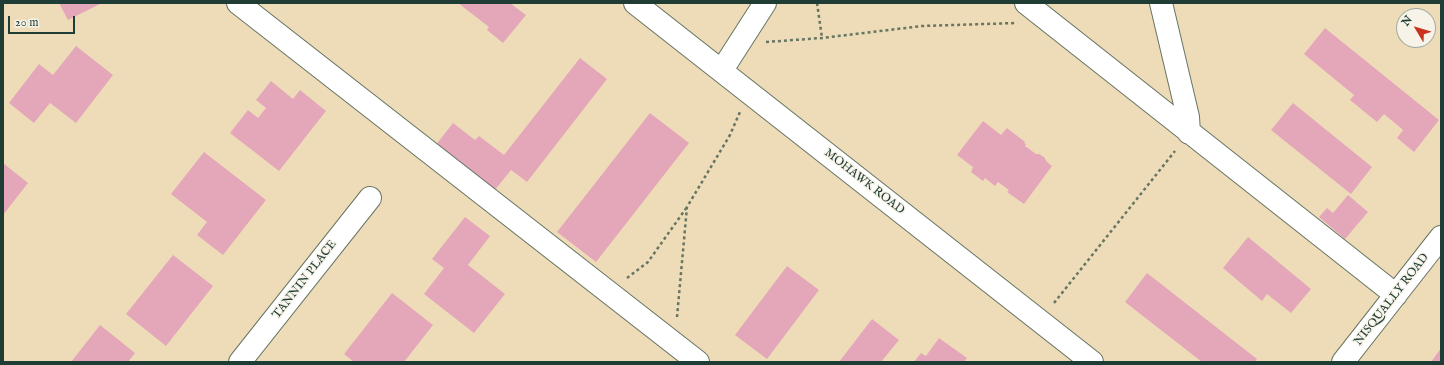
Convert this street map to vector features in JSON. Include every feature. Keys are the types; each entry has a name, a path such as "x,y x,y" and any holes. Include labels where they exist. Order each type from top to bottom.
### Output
{"street":[{"path":"238,3 698,362"},
{"name":"MOHAWK ROAD","path":"636,3 1092,362"},
{"path":"722,70 765,3"},
{"path":"1026,3 1396,295"},
{"path":"1161,3 1188,116 1189,133"},
{"name":"TANNIN PLACE","path":"240,362 370,198"},
{"name":"NISQUALLY ROAD","path":"1343,362 1396,295 1434,261 1441,237"}],"path":[{"path":"817,3 822,38"},
{"path":"738,45 822,38 922,26 1050,22"},
{"path":"596,283 623,280 648,262 687,207 730,135 749,92"},
{"path":"1040,321 1189,133"},
{"path":"674,343 687,207"}],"building":[{"path":"59,3 102,3 68,20"},
{"path":"458,3 510,3 526,15 503,43 487,30 489,27"},
{"path":"1325,28 1439,120 1414,152 1397,138 1403,130 1384,114 1377,122 1350,100 1354,95 1304,54"},
{"path":"76,46 113,75 76,123 50,103 34,123 9,103 39,64 53,75"},
{"path":"580,58 607,79 527,182 511,170 494,191 435,146 453,123 475,140 479,136 504,155"},
{"path":"271,81 293,99 300,90 326,111 279,171 230,133 248,110 258,118 266,108 256,100"},
{"path":"1293,103 1372,167 1351,194 1271,130"},
{"path":"650,113 689,143 596,262 557,232"},
{"path":"983,121 1001,135 1007,128 1025,142 1025,146 1036,154 1044,157 1052,166 1024,204 1007,192 1009,190 998,182 995,186 985,178 983,181 971,172 973,167 957,155"},
{"path":"204,152 266,200 223,255 197,235 207,222 171,194"},
{"path":"3,163 28,183 3,215"},
{"path":"1348,195 1368,212 1345,239 1319,217 1327,208 1333,213"},
{"path":"465,217 490,236 468,265 505,294 474,333 424,294 444,268 432,259"},
{"path":"1248,237 1311,289 1291,313 1267,294 1262,301 1223,268"},
{"path":"173,255 213,286 166,346 126,314"},
{"path":"787,266 819,290 767,359 735,335"},
{"path":"1147,273 1257,359 1255,362 1202,362 1125,302"},
{"path":"392,293 433,325 404,362 354,362 344,354"},
{"path":"872,319 899,340 881,362 839,362"},
{"path":"100,325 135,353 128,362 71,362"},
{"path":"939,338 967,358 964,362 914,362 921,353 926,356"},
{"path":"1441,348 1441,362 1431,362"}]}
